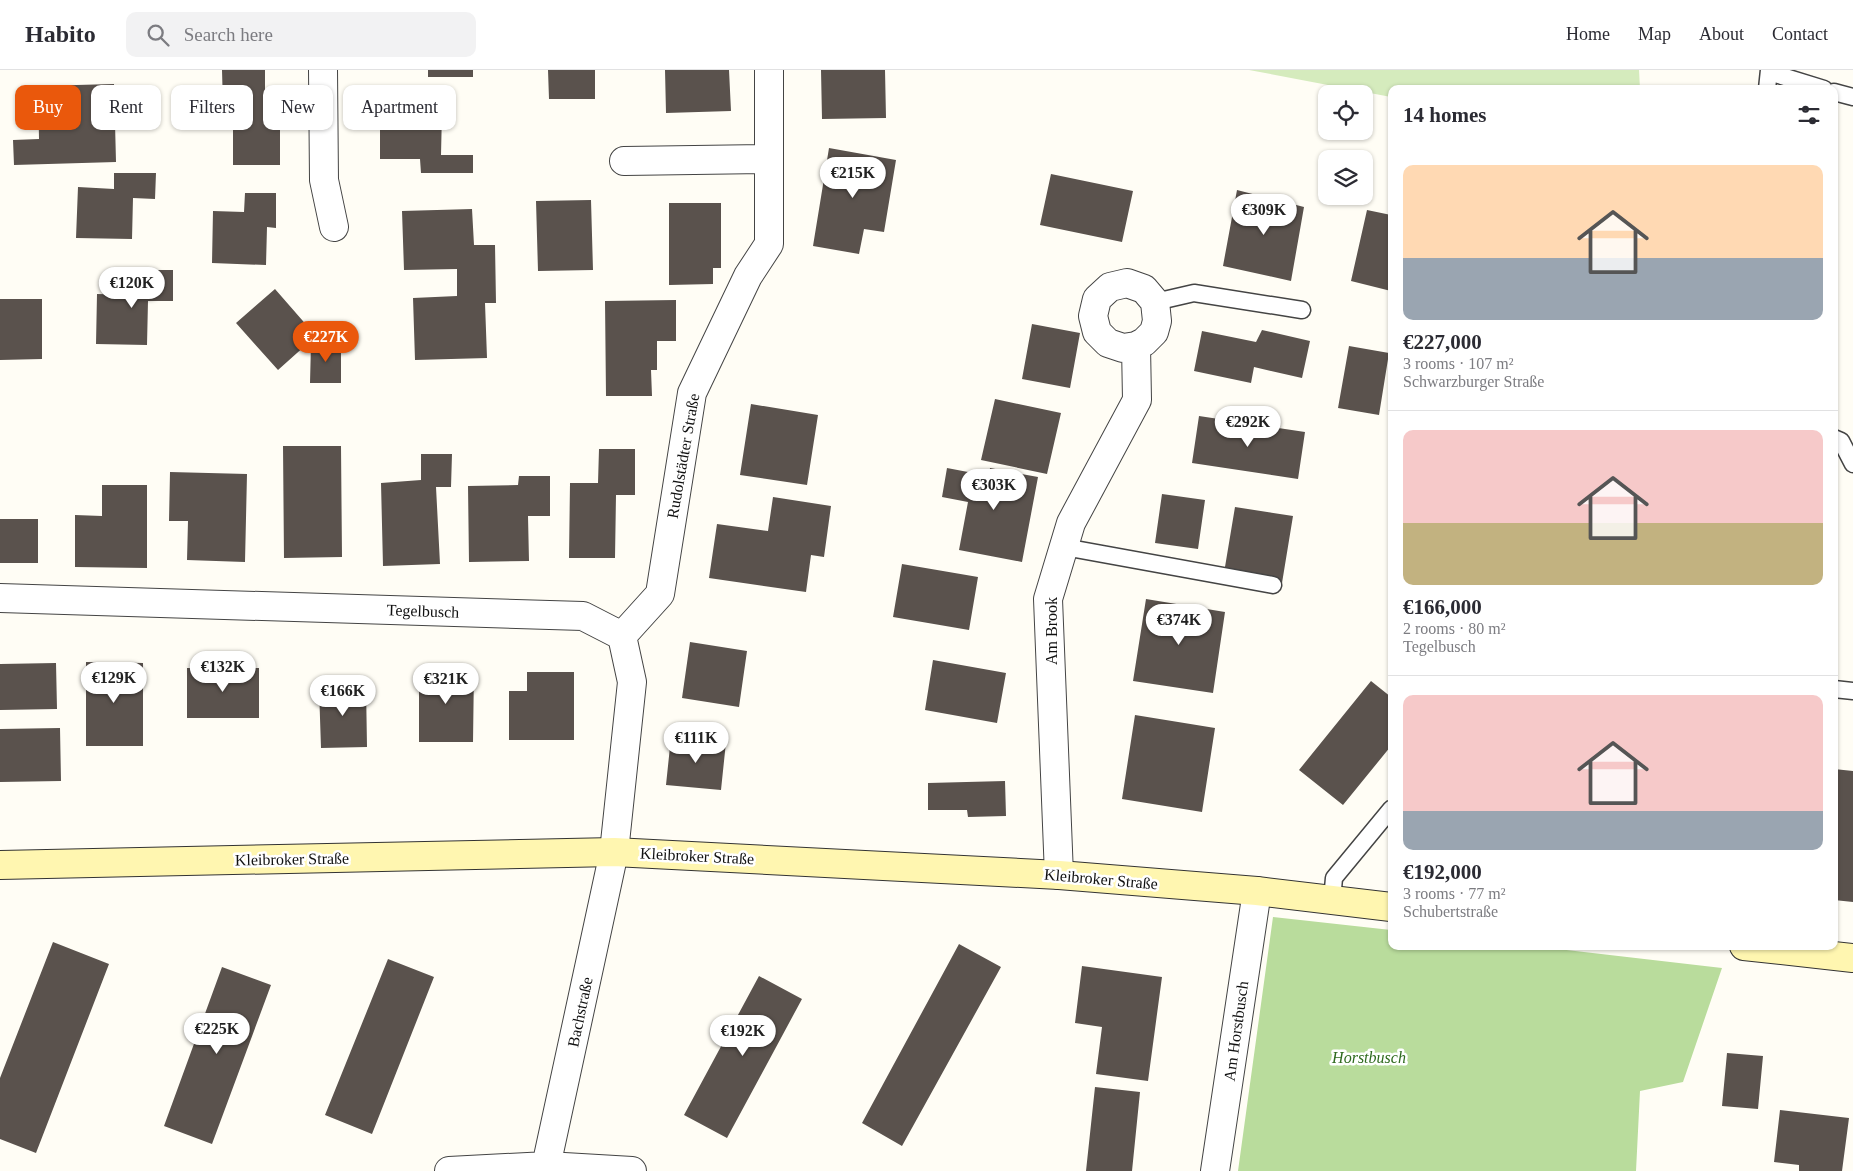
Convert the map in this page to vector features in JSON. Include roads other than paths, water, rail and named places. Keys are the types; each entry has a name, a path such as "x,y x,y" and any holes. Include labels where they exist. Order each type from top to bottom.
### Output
{"street":[{"path":"323,70 324,180 334,227"},
{"name":"Rudolstädter Straße","path":"622,636 660,594 692,393 748,276 769,244 769,70"},
{"path":"624,161 768,159"},
{"path":"1128,283 1144,289 1155,302 1158,321 1154,332 1144,342 1136,346 1123,348 1108,343 1097,332 1094,316 1098,299 1110,287 1128,283"},
{"name":"Am Brook","path":"1059,874 1048,599 1071,523 1137,400 1136,346"},
{"name":"Tegelbusch","path":"0,598 583,616 622,636"},
{"path":"614,852 632,682 622,636"},
{"name":"Kleibroker Straße","path":"0,865 614,852 1059,874 1257,891 1388,906"},
{"name":"Bachstraße","path":"546,1168 614,852"},
{"name":"Am Horstbusch","path":"1216,1171 1257,891"},
{"path":"1780,950 1853,958"},
{"path":"449,1171 546,1168 632,1171"}],"lane":[{"path":"1767,85 1769,71 1812,85"},
{"path":"1838,93 1853,97"},
{"path":"1155,302 1194,293 1302,310"},
{"path":"1838,440 1841,441 1853,464"},
{"path":"1064,547 1273,586"},
{"path":"1838,689 1853,691"},
{"path":"1332,900 1334,878 1388,813"}],"park label":[{"name":"Horstbusch","path":"1369,1057"}]}
